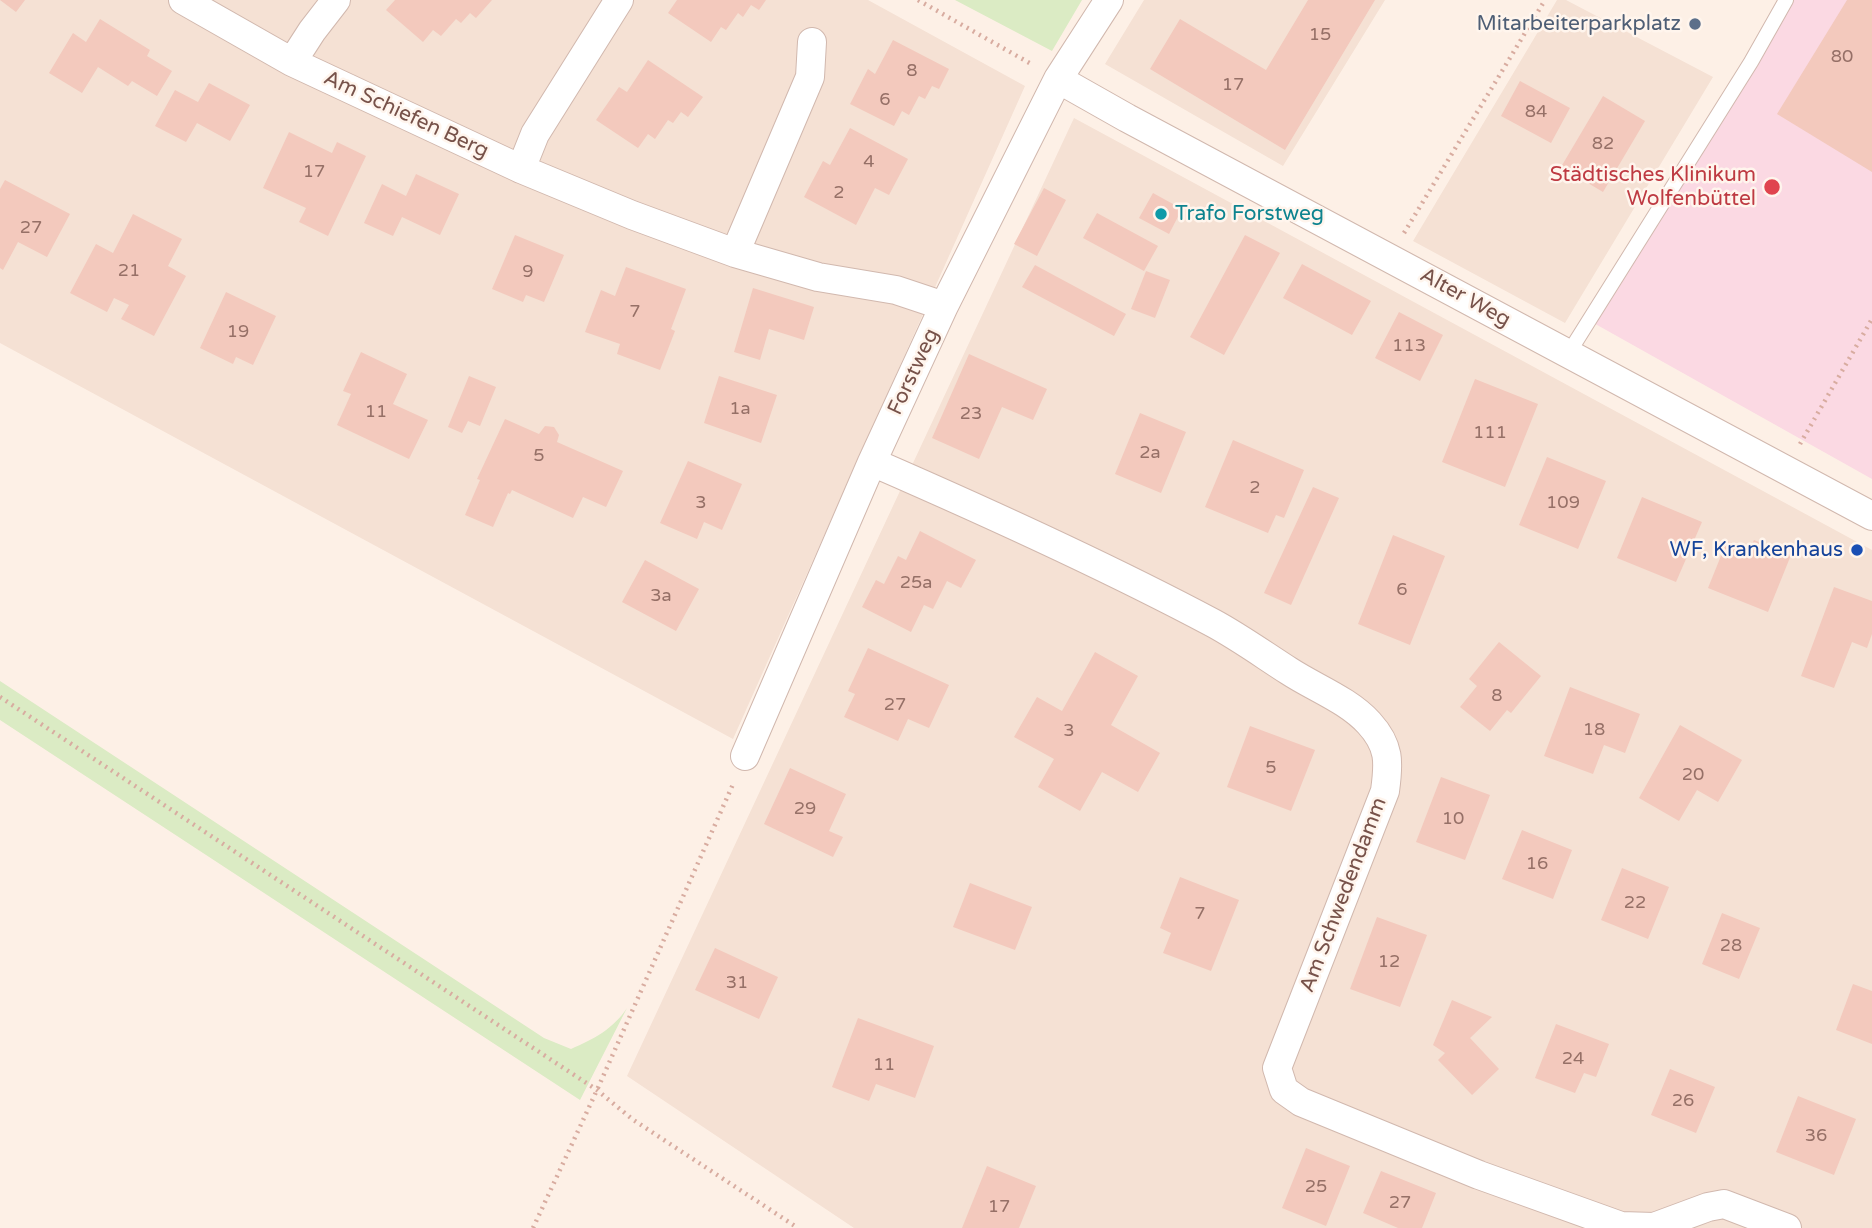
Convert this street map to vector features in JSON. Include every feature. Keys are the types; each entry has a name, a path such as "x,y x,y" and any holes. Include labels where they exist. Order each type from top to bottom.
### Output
{"street":[{"name":"Am Schiefen Berg","path":"183,0 292,62 521,169 632,215 735,253 818,277 896,290 944,306"},
{"path":"292,62 337,0"},
{"path":"521,169 535,134 619,0"},
{"name":"Forstweg","path":"745,756 872,462 944,306 1058,79 1108,0"},
{"path":"735,253 810,77 812,42"},
{"name":"Alter Weg","path":"1058,79 1872,516"},
{"name":"Am Schwedendamm","path":"872,462 1021,527 1215,624 1350,707 1369,723 1384,744 1389,763 1385,791 1277,1068 1284,1090 1301,1102 1479,1175 1621,1226 1654,1227 1708,1207 1724,1204 1787,1228"}],"lane":[{"path":"1568,355 1751,62 1786,0"}],"path":[{"path":"918,0 1058,79"},
{"path":"1389,257 1545,0"},
{"path":"1785,469 1872,319"},
{"path":"0,696 597,1090 632,1119 798,1228"},
{"path":"533,1228 745,756"}],"shaded area":[{"path":"0,0 868,0 1025,86 733,739 0,343"},
{"path":"1144,0 1385,0 1283,166 1105,64"},
{"path":"1557,0 1566,0 1713,77 1565,323 1413,241"},
{"name":"Städtisches Klinikum Wolfenbüttel","path":"1785,0 1872,0 1872,479 1590,321"},
{"path":"1074,118 1872,550 1872,1228 854,1228 627,1076"}],"green space":[{"path":"955,0 1082,0 1052,51"},
{"path":"0,681 544,1038 571,1049 602,1033 616,1022 627,1008 580,1100 0,720"}],"building":[{"path":"0,0 25,0 16,12"},
{"path":"395,0 492,0 476,18 470,13 461,23 456,19 441,36 433,30 423,42 386,10"},
{"path":"677,0 766,0 759,10 751,5 743,17 738,13 726,30 721,27 711,42 668,13"},
{"path":"1308,0 1375,0 1285,150 1150,69 1180,19 1266,70"},
{"path":"1847,0 1872,0 1872,172 1777,114"},
{"path":"100,19 150,50 147,56 172,71 157,96 132,81 128,86 98,67 82,93 49,73 73,33 86,42"},
{"path":"893,40 949,69 939,89 932,86 925,99 919,96 909,115 902,111 894,126 850,104 868,69 875,74"},
{"path":"648,60 703,97 688,117 681,112 673,123 668,120 655,139 648,134 638,148 596,120 619,87 627,92"},
{"path":"1520,81 1570,108 1551,143 1501,116"},
{"path":"209,83 250,105 230,141 197,123 186,142 155,126 175,90 198,102"},
{"path":"1603,96 1645,121 1603,192 1561,167"},
{"path":"850,128 908,159 889,195 875,188 856,225 804,197 823,161 830,165"},
{"path":"289,132 332,153 337,142 366,156 328,236 299,222 306,208 263,188"},
{"path":"416,174 459,194 440,235 402,217 393,236 364,223 382,184 406,196"},
{"path":"5,180 70,214 47,257 18,242 3,270 0,268 0,189"},
{"path":"1044,188 1066,200 1037,256 1014,244"},
{"name":"Trafo Forstweg","path":"1153,193 1182,209 1169,234 1139,218"},
{"path":"1097,213 1158,246 1144,271 1083,238"},
{"path":"133,214 182,239 168,266 186,276 154,336 121,319 129,305 114,298 107,312 70,293 96,244 113,253"},
{"path":"515,235 564,255 544,302 526,295 523,302 492,289"},
{"path":"1245,235 1280,253 1224,355 1190,337"},
{"path":"1302,264 1371,301 1352,335 1283,298"},
{"path":"1035,265 1126,314 1114,336 1022,287"},
{"path":"626,267 686,289 671,329 675,331 660,370 617,354 620,344 585,332 601,290 615,296"},
{"path":"1146,271 1170,280 1155,318 1131,309"},
{"path":"753,288 814,307 804,340 769,329 760,360 734,352"},
{"path":"226,292 276,316 253,365 236,357 233,364 200,348"},
{"path":"1399,312 1443,335 1420,381 1375,358"},
{"path":"361,352 407,374 393,404 428,420 409,459 337,425 351,394 343,391"},
{"path":"969,354 1047,389 1033,420 1002,407 979,459 932,438"},
{"path":"469,376 496,387 480,426 468,421 462,433 448,427"},
{"path":"719,376 777,395 761,443 704,423"},
{"path":"1475,379 1538,404 1505,487 1442,462"},
{"path":"1140,413 1186,432 1161,493 1115,474"},
{"path":"505,419 539,434 545,426 554,427 559,435 557,442 623,471 606,507 583,497 573,518 512,490 508,493 493,527 465,515 480,480 477,479"},
{"path":"1233,440 1304,470 1284,518 1276,515 1268,533 1205,507"},
{"path":"1547,457 1606,481 1578,549 1519,525"},
{"path":"688,461 742,484 722,530 704,522 697,539 660,523"},
{"path":"1313,487 1339,498 1291,605 1264,593"},
{"path":"1642,497 1702,522 1676,582 1617,558"},
{"path":"920,531 976,560 961,588 947,581 933,609 924,605 911,632 862,607 876,580 884,584 898,556 906,560"},
{"path":"1393,535 1445,556 1410,645 1358,624"},
{"path":"1754,540 1791,555 1768,612 1708,588 1727,541 1749,550"},
{"path":"645,560 699,589 676,631 622,602"},
{"path":"1834,587 1872,601 1872,634 1867,648 1852,642 1834,688 1801,676"},
{"path":"1499,642 1541,676 1511,713 1507,710 1490,731 1460,707 1477,686 1469,679"},
{"path":"868,648 949,685 929,728 908,719 898,741 844,717 855,694 848,691"},
{"path":"1095,652 1138,676 1111,725 1160,753 1138,792 1102,772 1080,811 1038,787 1054,759 1014,737 1037,697 1062,711"},
{"path":"1570,687 1640,714 1625,753 1604,745 1593,774 1544,756"},
{"path":"1680,725 1742,760 1718,802 1697,790 1679,821 1639,798"},
{"path":"1250,726 1315,750 1291,811 1227,787"},
{"path":"790,768 846,794 829,831 843,837 833,857 764,824"},
{"path":"1441,777 1490,795 1465,860 1416,842"},
{"path":"1522,830 1572,850 1553,899 1502,879"},
{"path":"1622,868 1669,887 1648,939 1601,920"},
{"path":"1180,877 1239,900 1211,971 1163,953 1171,933 1160,928"},
{"path":"970,883 1032,907 1015,950 953,927"},
{"path":"1722,913 1760,928 1739,979 1702,964"},
{"path":"1377,917 1427,935 1400,1007 1350,989"},
{"path":"715,948 778,977 759,1019 695,990"},
{"path":"1853,984 1872,991 1872,1044 1836,1030"},
{"path":"1452,1000 1492,1017 1470,1038 1499,1069 1472,1095 1438,1060 1445,1053 1433,1045"},
{"path":"858,1018 934,1046 915,1098 876,1084 869,1101 832,1087"},
{"path":"1556,1024 1609,1044 1596,1077 1584,1073 1575,1093 1535,1078"},
{"path":"1670,1069 1715,1087 1696,1133 1651,1115"},
{"path":"1798,1096 1856,1119 1834,1175 1776,1152"},
{"path":"1306,1148 1350,1166 1326,1226 1282,1208"},
{"path":"987,1166 1036,1186 1019,1228 962,1228"},
{"path":"1381,1171 1436,1193 1422,1228 1398,1228 1363,1213"}],"place":[{"name":"Mitarbeiterparkplatz","path":"1695,24"},
{"name":"Städtisches Klinikum Wolfenbüttel","path":"1772,187"},
{"name":"Trafo Forstweg","path":"1161,214"},
{"name":"WF, Krankenhaus","path":"1857,550"}]}
